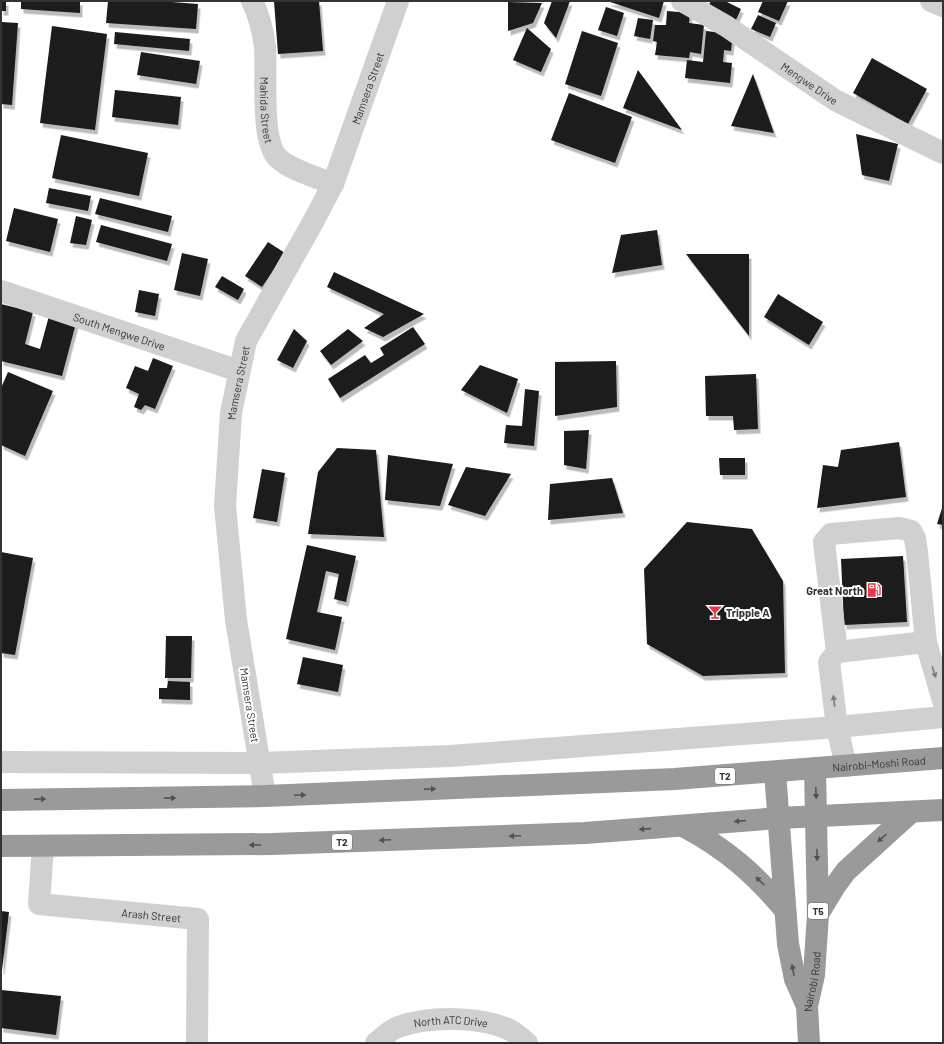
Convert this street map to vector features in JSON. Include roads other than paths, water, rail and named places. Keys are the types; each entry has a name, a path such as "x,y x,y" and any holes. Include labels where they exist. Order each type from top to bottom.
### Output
{"highway":[{"name":"Nairobi-Moshi Road","path":"815,769 943,758"},
{"name":"T2","path":"1,800 265,796 675,779 815,769"},
{"name":"Nairobi Road","path":"807,1006 814,975 818,914 815,769"},
{"name":"Nairobi Road","path":"775,772 788,944 795,979 807,1006"},
{"name":"T2","path":"1,846 272,844 585,833 778,818 943,810"},
{"path":"818,914 846,871 911,812"},
{"path":"683,826 703,836 747,868 766,887 785,910"},
{"name":"T5","path":"807,1006 809,1043"}],"street":[{"name":"Mahida Street","path":"252,1 259,14 265,47 267,122 271,146 278,157 298,169 333,184"},
{"name":"Mamsera Street","path":"265,796 236,620 225,506 231,413 246,342 333,184 398,1"},
{"name":"Mengwe Drive","path":"682,1 726,26 835,100 943,153"},
{"path":"931,1 943,6"},
{"name":"South Mengwe Drive","path":"1,291 239,371"},
{"path":"846,766 837,727 830,662 837,652 824,542 831,534 899,528 911,531 915,538 916,545 926,642 943,701"},
{"path":"837,652 926,642"},
{"path":"1,762 260,763 450,756 837,727 943,717"},
{"name":"Arash Street","path":"42,846 39,904 198,919 197,1043"},
{"name":"North ATC Drive","path":"376,1043 397,1027 429,1021 455,1019 485,1023 510,1030 527,1043"}],"place":[{"name":"Great North","path":"874,590"},
{"name":"Tripple A","path":"715,612"}]}
